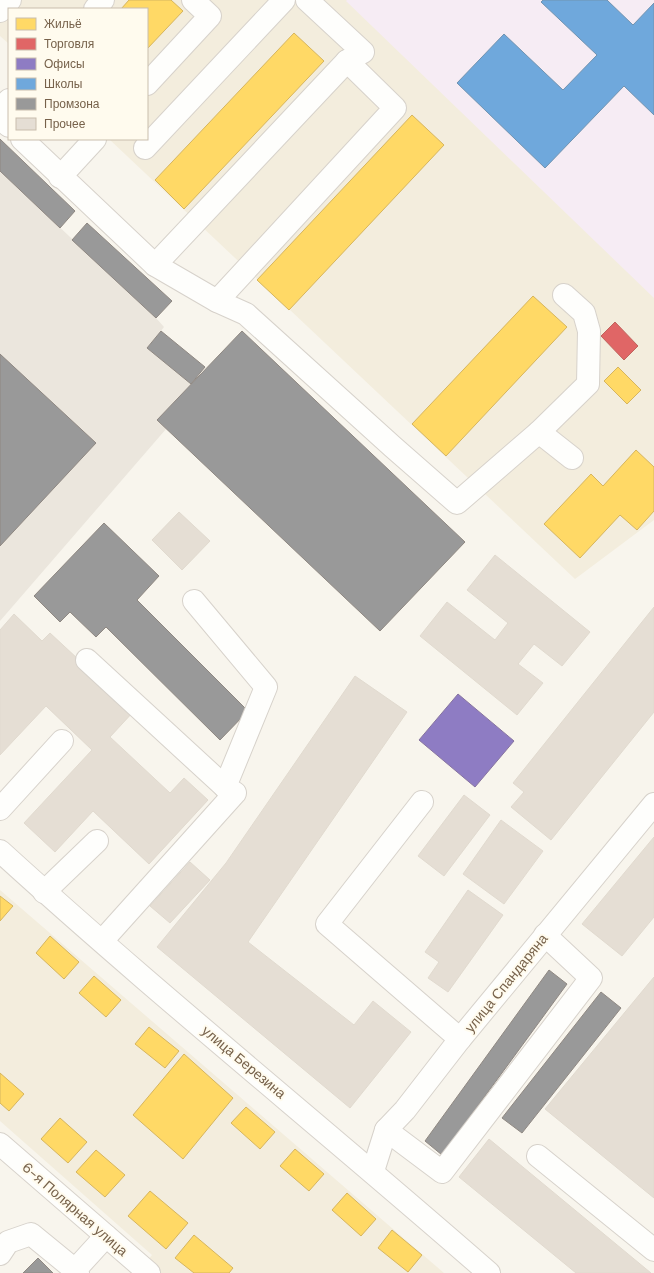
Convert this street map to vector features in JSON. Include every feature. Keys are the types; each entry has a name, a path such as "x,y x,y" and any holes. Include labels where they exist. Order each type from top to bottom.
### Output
{"street":[{"path":"0,11 10,0"},
{"path":"96,8 103,0"},
{"path":"148,83 210,16 193,0"},
{"path":"145,148 284,0"},
{"path":"155,266 347,61 363,52 307,0"},
{"path":"217,301 395,108 347,61"},
{"path":"0,109 8,101"},
{"path":"0,118 8,125"},
{"path":"23,140 60,177 155,266 217,301 246,314 393,447 458,503 539,432 588,384 589,331 584,313 564,295"},
{"path":"60,177 94,140"},
{"path":"539,432 572,458"},
{"path":"194,601 266,687 225,787"},
{"path":"87,660 225,787 235,793 102,942"},
{"path":"0,809 62,741"},
{"path":"422,802 327,924 460,1039"},
{"name":"улица Спандаряна","path":"373,1171 386,1130 405,1110 460,1039 654,804"},
{"path":"44,892 96,841"},
{"name":"улица Березина","path":"0,851 44,892 373,1171 489,1273"},
{"path":"386,1130 442,1172 591,978 545,935"},
{"name":"6-я Полярная улица","path":"0,1144 149,1273"},
{"path":"538,1156 654,1250"},
{"path":"0,1254 8,1242 31,1234 76,1272 106,1236"}],"shaded area":[{"path":"0,0 654,0 654,520 575,579 110,140 148,140 148,8 8,8 8,43 0,36"},
{"path":"654,0 654,298 346,1"},
{"path":"0,171 156,318 164,327 147,348 191,384 158,420 166,429 0,621"},
{"path":"0,890 444,1273 137,1273 152,1255 0,1121"}],"building: Жильё":[{"path":"129,0 171,0 183,11 148,48 148,8 122,8"},
{"path":"294,33 324,61 184,209 155,180"},
{"path":"412,115 444,145 289,310 257,280"},
{"path":"533,296 567,327 446,456 412,424"},
{"path":"618,367 641,390 627,404 604,381"},
{"path":"636,450 654,467 654,511 637,530 620,515 580,558 544,524 591,474 603,486"},
{"path":"0,896 13,906 0,921"},
{"path":"50,936 79,962 64,979 36,953"},
{"path":"94,976 121,1000 106,1017 79,993"},
{"path":"149,1027 179,1051 165,1068 135,1044"},
{"path":"184,1054 233,1098 183,1159 133,1115"},
{"path":"0,1073 24,1094 9,1111 0,1103"},
{"path":"246,1107 275,1132 260,1149 231,1123"},
{"path":"60,1118 87,1142 68,1163 41,1139"},
{"path":"295,1149 324,1174 309,1191 280,1166"},
{"path":"96,1150 125,1175 105,1197 76,1172"},
{"path":"150,1191 188,1223 166,1249 128,1216"},
{"path":"347,1193 376,1219 361,1236 332,1210"},
{"path":"392,1230 422,1255 408,1272 378,1248"},
{"path":"194,1235 233,1268 229,1273 194,1273 175,1258"}],"building: Торговля":[{"path":"615,322 638,346 624,360 601,336"}],"building: Офисы":[{"path":"458,694 514,741 475,787 419,740"}],"building: Школы":[{"path":"543,0 607,0 633,25 654,3 654,115 624,86 545,168 457,83 504,34 563,90 597,55 541,2"}],"building: Промзона":[{"path":"0,139 75,211 60,228 0,171"},
{"path":"87,223 172,301 156,318 72,240"},
{"path":"161,331 205,367 191,384 147,348"},
{"path":"242,331 465,542 380,631 157,420"},
{"path":"0,354 96,443 0,546"},
{"path":"104,523 159,576 137,600 248,711 220,740 106,627 96,637 70,612 60,622 34,596"},
{"path":"549,970 567,984 442,1155 425,1141"},
{"path":"601,992 621,1008 522,1133 502,1118"},
{"path":"38,1258 53,1273 23,1273"}],"building: Прочее":[{"path":"179,512 210,541 182,570 152,540"},
{"path":"495,555 590,632 562,666 534,644 518,664 543,683 517,715 420,636 447,602 495,640 508,623 467,590"},
{"path":"654,607 654,712 551,840 511,807 524,792 513,783"},
{"path":"14,614 42,641 50,633 134,711 110,737 170,793 184,778 208,800 149,864 93,811 55,852 24,823 92,750 46,706 0,755 0,630"},
{"path":"355,676 407,712 248,942 354,1025 373,1001 411,1032 350,1108 157,947 226,863"},
{"path":"464,795 490,815 444,876 418,856"},
{"path":"501,820 543,851 504,904 463,874"},
{"path":"654,837 654,917 622,956 582,924"},
{"path":"190,862 210,880 170,923 150,906"},
{"path":"468,890 503,915 448,992 428,978 439,962 425,952"},
{"path":"654,977 654,1198 545,1109"},
{"path":"489,1139 651,1273 576,1273 459,1177"}]}
